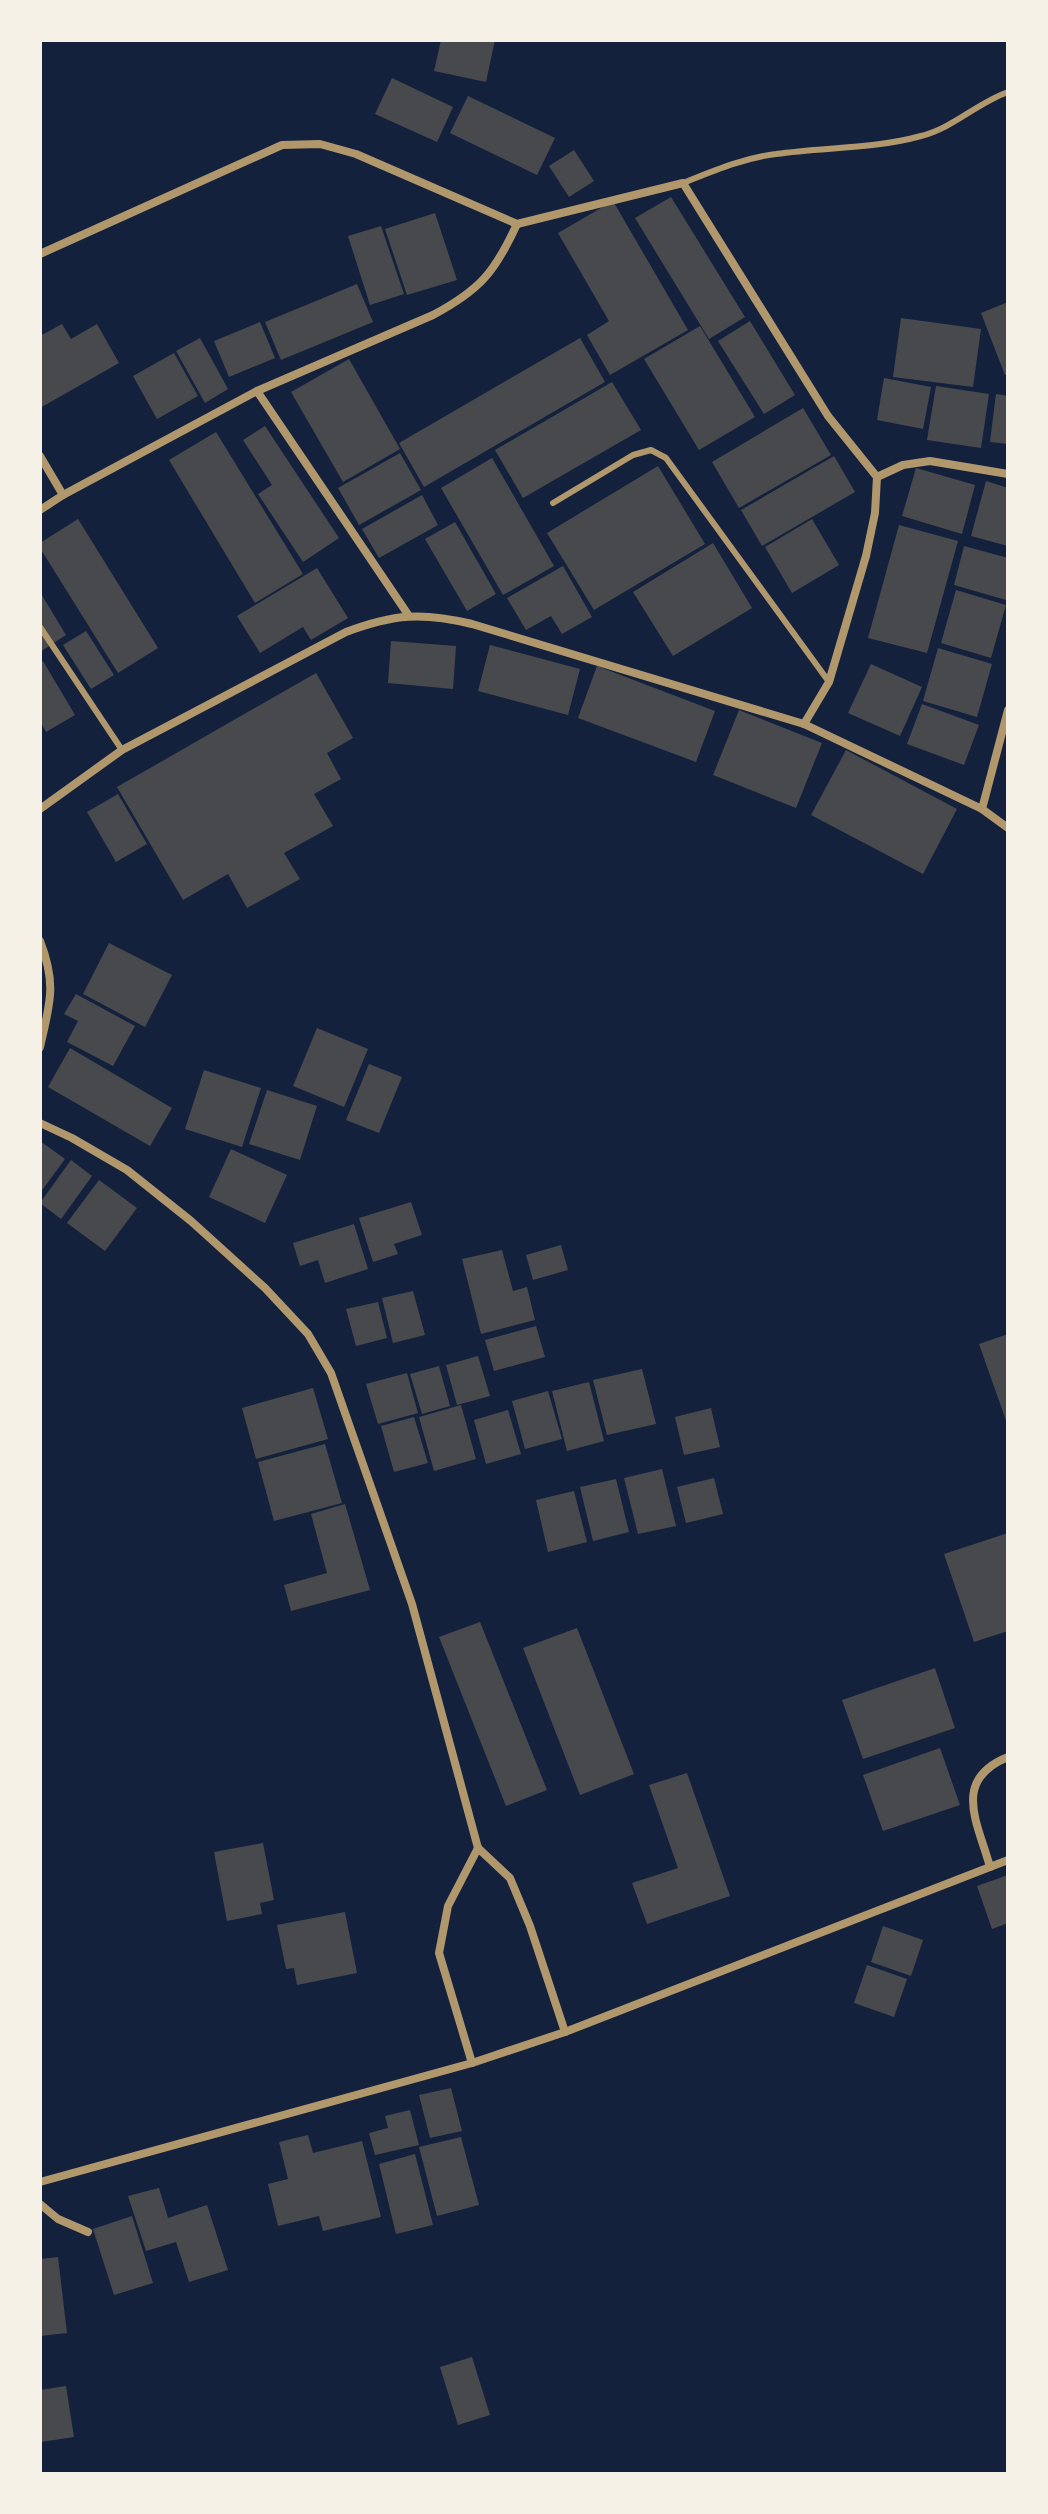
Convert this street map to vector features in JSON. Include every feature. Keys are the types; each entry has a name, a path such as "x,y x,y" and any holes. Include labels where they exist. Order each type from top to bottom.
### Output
{"street":[{"path":"40,254 282,145 320,144 356,154 517,224 683,183 828,416 877,477 875,513 866,556 829,682 804,724"},
{"path":"40,510 257,391 461,300 483,281 503,256 517,224"},
{"path":"257,391 409,616"},
{"path":"40,456 63,495"},
{"path":"877,477 903,465 930,461 1008,474"},
{"path":"40,809 122,750 346,632 377,621 409,616 442,617 472,624 804,724 982,809 1008,828"},
{"path":"982,809 1008,710"},
{"path":"40,941 49,966 51,997 40,1047"},
{"path":"40,1123 127,1170 191,1221 265,1288 308,1334 316,1347 331,1373 412,1604 478,1848 510,1878 530,1926 565,2032"},
{"path":"990,1867 972,1801 974,1785 984,1771 1008,1757"},
{"path":"472,2063 439,1953 448,1906 478,1848"},
{"path":"40,2182 472,2063 565,2032 1008,1860"},
{"path":"40,2204 58,2219 88,2232"}],"lane":[{"path":"683,183 736,162 776,154 893,143 925,136 957,121 988,99 1008,92"},
{"path":"553,503 633,455 651,450 666,458 829,682"},
{"path":"40,627 122,750"}],"building":[{"path":"441,40 495,40 486,82 434,71"},
{"path":"392,78 453,107 437,142 375,114"},
{"path":"468,96 555,138 537,175 450,133"},
{"path":"574,150 594,181 569,197 549,166"},
{"path":"671,197 745,317 709,339 635,218"},
{"path":"613,201 688,330 610,375 587,335 609,321 558,233"},
{"path":"435,213 457,280 407,295 385,229"},
{"path":"381,226 404,294 370,305 348,236"},
{"path":"357,284 373,322 281,360 265,322"},
{"path":"1008,302 1008,374 1005,375 981,313"},
{"path":"901,318 981,329 973,387 893,377"},
{"path":"750,321 795,395 764,414 718,341"},
{"path":"260,322 275,358 229,377 214,341"},
{"path":"62,324 71,339 97,324 119,363 40,408 40,336"},
{"path":"700,326 755,417 699,450 644,359"},
{"path":"200,338 228,389 205,403 176,351"},
{"path":"580,338 605,382 424,487 399,443"},
{"path":"174,353 198,396 157,419 133,376"},
{"path":"349,359 400,449 343,482 291,392"},
{"path":"884,378 931,387 923,429 877,420"},
{"path":"612,382 641,430 523,498 495,450"},
{"path":"936,386 989,394 981,448 927,440"},
{"path":"996,394 1008,396 1008,444 990,442"},
{"path":"803,408 831,455 739,508 712,462"},
{"path":"265,426 339,538 303,562 258,494 272,485 243,440"},
{"path":"216,432 303,574 255,603 169,460"},
{"path":"400,453 421,490 359,525 338,488"},
{"path":"834,456 855,492 762,546 741,510"},
{"path":"492,458 554,566 503,595 441,488"},
{"path":"658,466 705,544 594,610 547,533"},
{"path":"916,468 975,485 962,534 902,516"},
{"path":"986,481 1008,488 1008,546 971,536"},
{"path":"422,495 438,525 379,558 362,529"},
{"path":"78,519 158,648 118,673 40,548 40,543"},
{"path":"812,519 839,565 792,593 765,547"},
{"path":"455,522 496,594 467,611 425,539"},
{"path":"899,525 958,541 927,653 868,638"},
{"path":"713,543 752,608 673,656 633,592"},
{"path":"964,546 1008,558 1006,600 954,585"},
{"path":"563,566 592,617 562,634 551,616 526,630 507,598"},
{"path":"317,568 348,618 311,640 303,627 260,653 237,616"},
{"path":"956,590 1006,605 991,658 941,643"},
{"path":"40,592 66,635 40,652"},
{"path":"86,631 114,675 91,689 63,645"},
{"path":"391,641 456,646 453,689 388,683"},
{"path":"490,645 580,669 568,715 478,691"},
{"path":"938,648 992,664 977,717 923,701"},
{"path":"43,661 75,715 46,732 40,721 40,663"},
{"path":"871,664 922,687 900,736 848,713"},
{"path":"597,666 715,711 696,762 578,718"},
{"path":"316,673 353,738 327,753 341,779 314,794 333,826 284,853 300,879 247,908 228,874 183,900 117,787"},
{"path":"922,704 979,725 964,765 907,744"},
{"path":"739,710 822,743 796,808 713,775"},
{"path":"846,750 957,809 923,874 811,815"},
{"path":"118,794 147,844 116,862 87,812"},
{"path":"109,943 172,975 145,1027 83,994"},
{"path":"76,994 135,1026 113,1066 67,1042 78,1021 64,1014"},
{"path":"317,1028 368,1049 344,1107 293,1086"},
{"path":"70,1048 172,1108 150,1146 48,1087"},
{"path":"369,1064 402,1077 379,1133 346,1120"},
{"path":"204,1070 261,1088 242,1147 185,1129"},
{"path":"267,1090 317,1106 300,1160 249,1144"},
{"path":"40,1141 65,1159 40,1193"},
{"path":"231,1149 287,1175 265,1223 209,1197"},
{"path":"71,1160 92,1176 61,1219 40,1203"},
{"path":"99,1180 137,1208 105,1251 67,1223"},
{"path":"411,1202 422,1235 394,1244 398,1254 373,1262 359,1218"},
{"path":"354,1224 368,1269 325,1283 318,1260 300,1266 293,1243"},
{"path":"561,1245 568,1270 533,1280 526,1255"},
{"path":"502,1250 513,1291 527,1287 535,1320 481,1334 462,1259"},
{"path":"413,1291 425,1335 393,1343 382,1298"},
{"path":"378,1302 387,1338 356,1346 346,1309"},
{"path":"536,1326 545,1357 494,1371 485,1340"},
{"path":"1008,1334 1008,1426 979,1344"},
{"path":"478,1356 490,1396 457,1405 446,1365"},
{"path":"439,1366 450,1406 422,1414 410,1374"},
{"path":"642,1369 656,1424 607,1435 593,1380"},
{"path":"407,1373 418,1413 378,1424 366,1384"},
{"path":"589,1382 604,1441 567,1451 552,1391"},
{"path":"313,1388 328,1439 256,1459 242,1408"},
{"path":"548,1391 562,1439 525,1449 512,1401"},
{"path":"461,1405 476,1459 434,1471 419,1417"},
{"path":"711,1408 720,1447 684,1455 675,1417"},
{"path":"508,1410 521,1454 486,1464 474,1420"},
{"path":"414,1417 428,1463 394,1472 381,1426"},
{"path":"325,1444 342,1503 274,1521 258,1462"},
{"path":"662,1469 676,1526 638,1534 624,1478"},
{"path":"714,1478 723,1514 686,1523 677,1487"},
{"path":"616,1479 629,1532 593,1541 580,1487"},
{"path":"574,1491 587,1542 548,1552 536,1500"},
{"path":"345,1504 370,1590 291,1611 284,1585 327,1573 311,1514"},
{"path":"1008,1533 1008,1631 974,1642 944,1554"},
{"path":"480,1622 547,1790 506,1806 439,1637"},
{"path":"577,1628 634,1774 580,1795 523,1648"},
{"path":"935,1668 955,1728 863,1759 842,1700"},
{"path":"940,1748 960,1805 883,1831 863,1775"},
{"path":"687,1773 730,1896 647,1924 632,1883 678,1868 649,1785"},
{"path":"263,1843 274,1900 260,1903 262,1914 227,1921 214,1852"},
{"path":"1008,1875 1008,1923 992,1929 977,1886"},
{"path":"345,1912 357,1973 297,1985 294,1968 286,1969 277,1925"},
{"path":"883,1926 923,1940 911,1976 871,1962"},
{"path":"867,1965 907,1979 894,2017 854,2003"},
{"path":"451,2088 462,2131 430,2138 419,2095"},
{"path":"410,2110 419,2145 375,2155 369,2133 388,2128 385,2116"},
{"path":"308,2135 313,2153 362,2141 381,2217 323,2231 319,2216 278,2226 268,2184 288,2179 279,2142"},
{"path":"461,2137 479,2205 437,2216 419,2147"},
{"path":"415,2154 433,2225 396,2234 379,2164"},
{"path":"159,2188 168,2218 207,2205 228,2270 189,2282 176,2242 146,2251 128,2196"},
{"path":"132,2216 153,2283 114,2295 93,2229"},
{"path":"58,2257 67,2333 40,2336 40,2259"},
{"path":"472,2357 490,2415 458,2425 440,2367"},
{"path":"66,2386 74,2437 41,2442 40,2390"}]}
